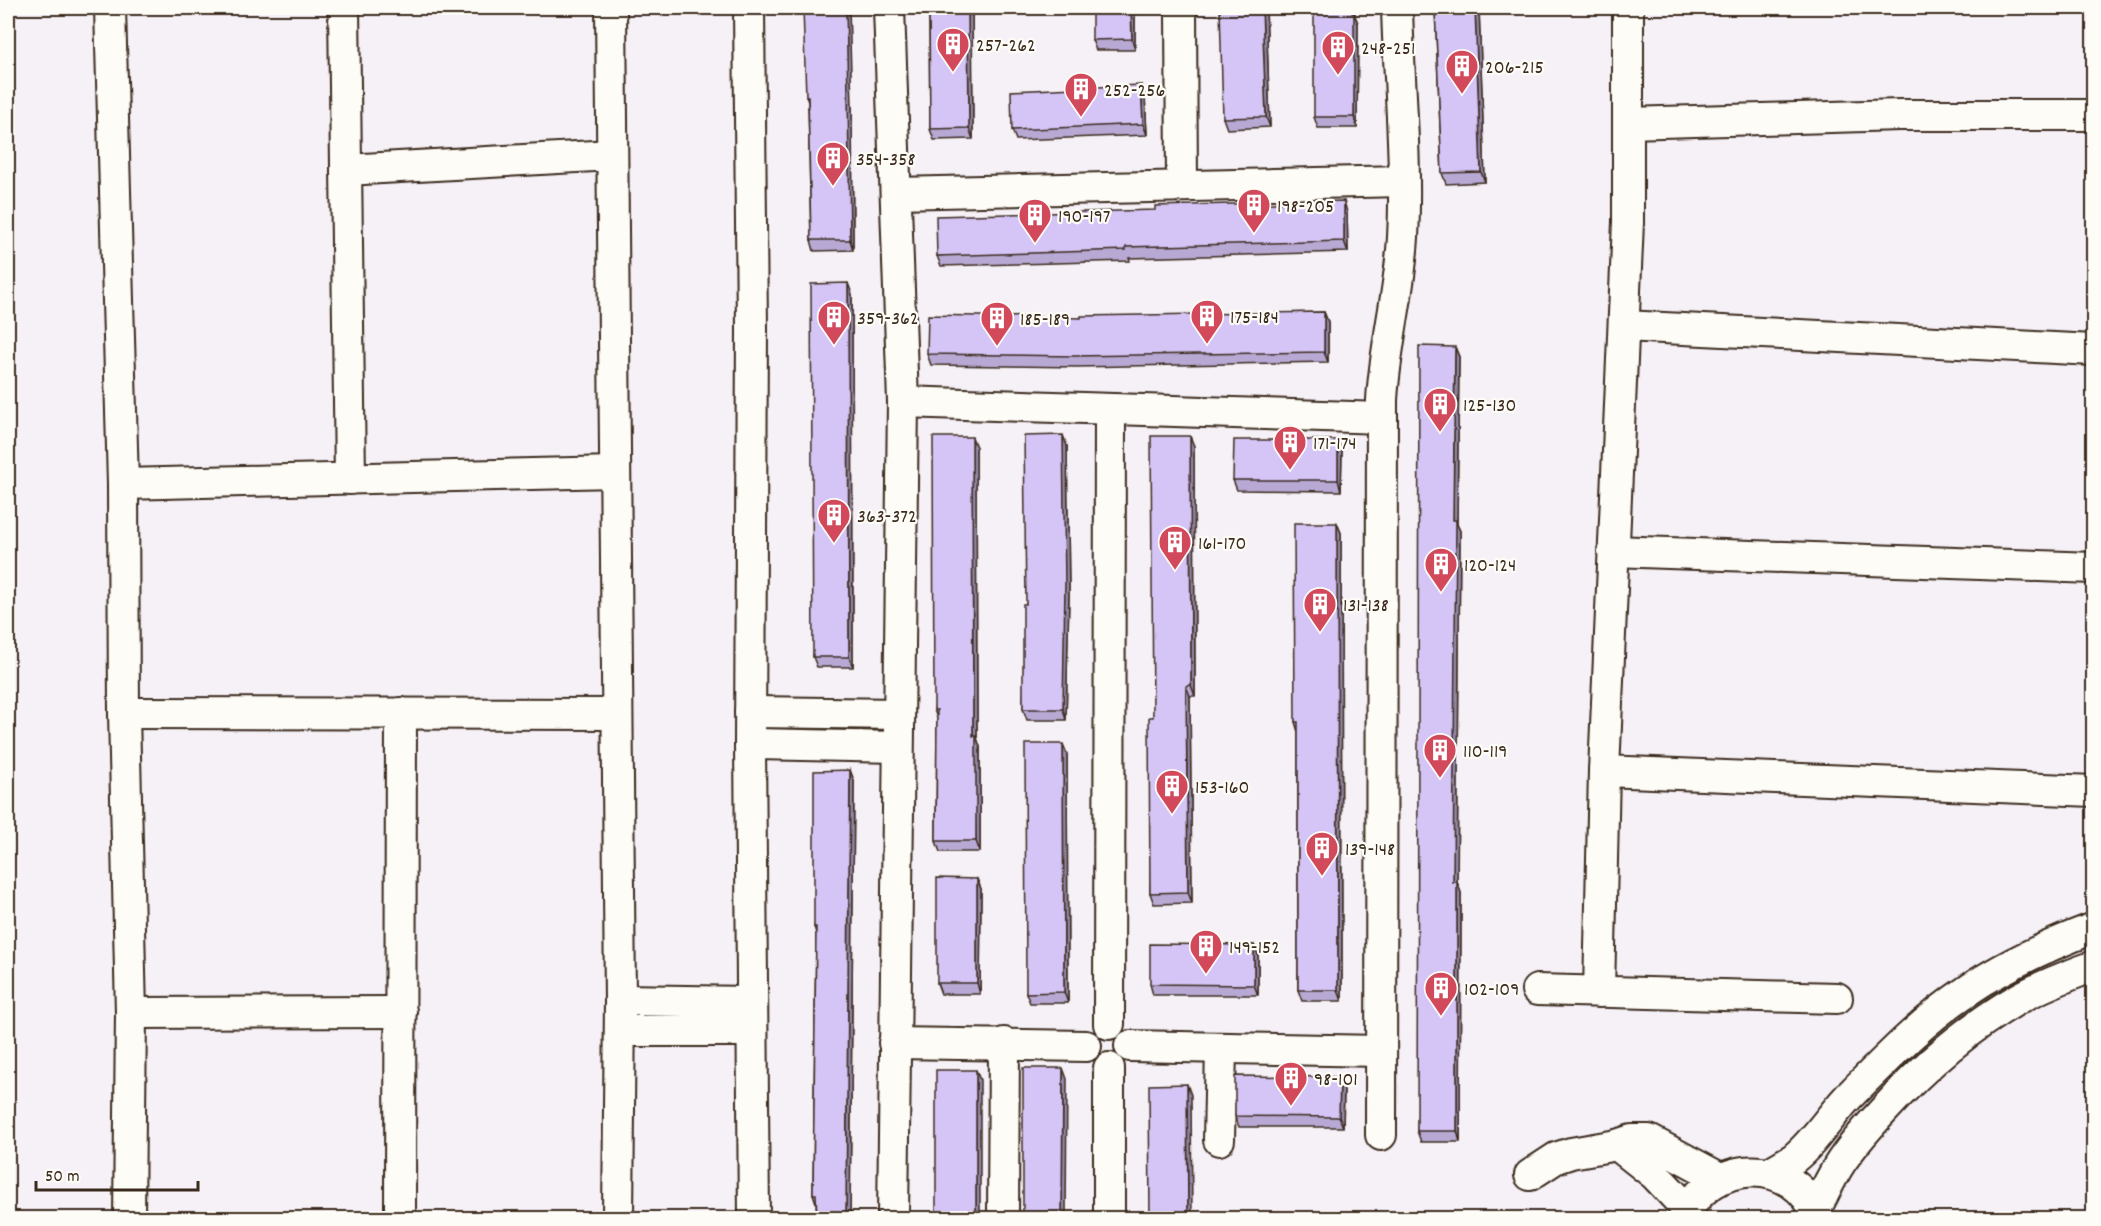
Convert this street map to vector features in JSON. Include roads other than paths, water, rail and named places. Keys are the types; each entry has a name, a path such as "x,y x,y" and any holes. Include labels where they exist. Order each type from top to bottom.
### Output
{"street":[{"path":"110,8 123,484 124,713 131,1013 129,1218"},
{"path":"344,8 350,479"},
{"path":"611,8 620,1000 618,1218"},
{"path":"749,8 752,317 750,744 754,1218"},
{"path":"889,8 903,402 893,1218"},
{"path":"1181,8 1182,186"},
{"path":"1381,1135 1382,418 1386,349 1400,266 1404,210 1397,8"},
{"path":"1599,992 1604,771 1628,222 1628,8"},
{"path":"1628,123 1900,116 2094,115"},
{"path":"346,170 612,155"},
{"path":"897,193 1403,181"},
{"path":"1624,326 2094,350"},
{"path":"903,402 1382,418"},
{"path":"1109,1024 1110,410"},
{"path":"123,484 615,472"},
{"path":"1613,551 2094,568"},
{"path":"750,712 899,714"},
{"path":"124,713 617,714"},
{"path":"400,1218 401,713"},
{"path":"750,744 898,747"},
{"path":"1604,771 2094,790"},
{"path":"1769,1173 1793,1158 1889,1056 1926,1022 1966,991 2011,964 2053,943 2094,928"},
{"path":"1817,1214 1841,1162 1863,1133 1910,1082 1944,1051 1981,1023 2019,999 2094,966"},
{"path":"1536,990 1837,998"},
{"path":"620,1000 752,1002"},
{"path":"131,1013 401,1012"},
{"path":"1109,1024 1116,1025 1126,1033 1130,1046 1126,1059 1121,1064 1109,1068 1096,1064 1090,1059 1086,1046 1091,1033 1102,1025 1109,1024"},
{"path":"620,1031 752,1031"},
{"path":"894,1043 1086,1046"},
{"path":"1003,1218 1004,1043"},
{"path":"1130,1046 1381,1051"},
{"path":"1219,1140 1221,1048"},
{"path":"1109,1068 1109,1218"},
{"path":"1530,1175 1556,1158 1571,1153 1632,1140 1649,1140 1720,1178"},
{"path":"1617,1145 1655,1175 1686,1214 1696,1197 1707,1186 1720,1178 1753,1171 1769,1173 1788,1181 1804,1194 1817,1214"}],"place":[{"name":"257-262","path":"953,73"},
{"name":"248-251","path":"1338,76"},
{"name":"206-215","path":"1462,95"},
{"name":"252-256","path":"1081,118"},
{"name":"354-358","path":"833,187"},
{"name":"198-205","path":"1254,234"},
{"name":"190-197","path":"1035,244"},
{"name":"175-184","path":"1207,345"},
{"name":"359-362","path":"834,346"},
{"name":"185-189","path":"997,347"},
{"name":"125-130","path":"1440,433"},
{"name":"171-174","path":"1290,471"},
{"name":"363-372","path":"834,544"},
{"name":"161-170","path":"1175,571"},
{"name":"120-124","path":"1441,593"},
{"name":"131-138","path":"1320,633"},
{"name":"110-119","path":"1440,779"},
{"name":"153-160","path":"1172,815"},
{"name":"139-148","path":"1322,877"},
{"name":"149-152","path":"1206,975"},
{"name":"102-109","path":"1441,1017"},
{"name":"98-101","path":"1291,1107"}]}
